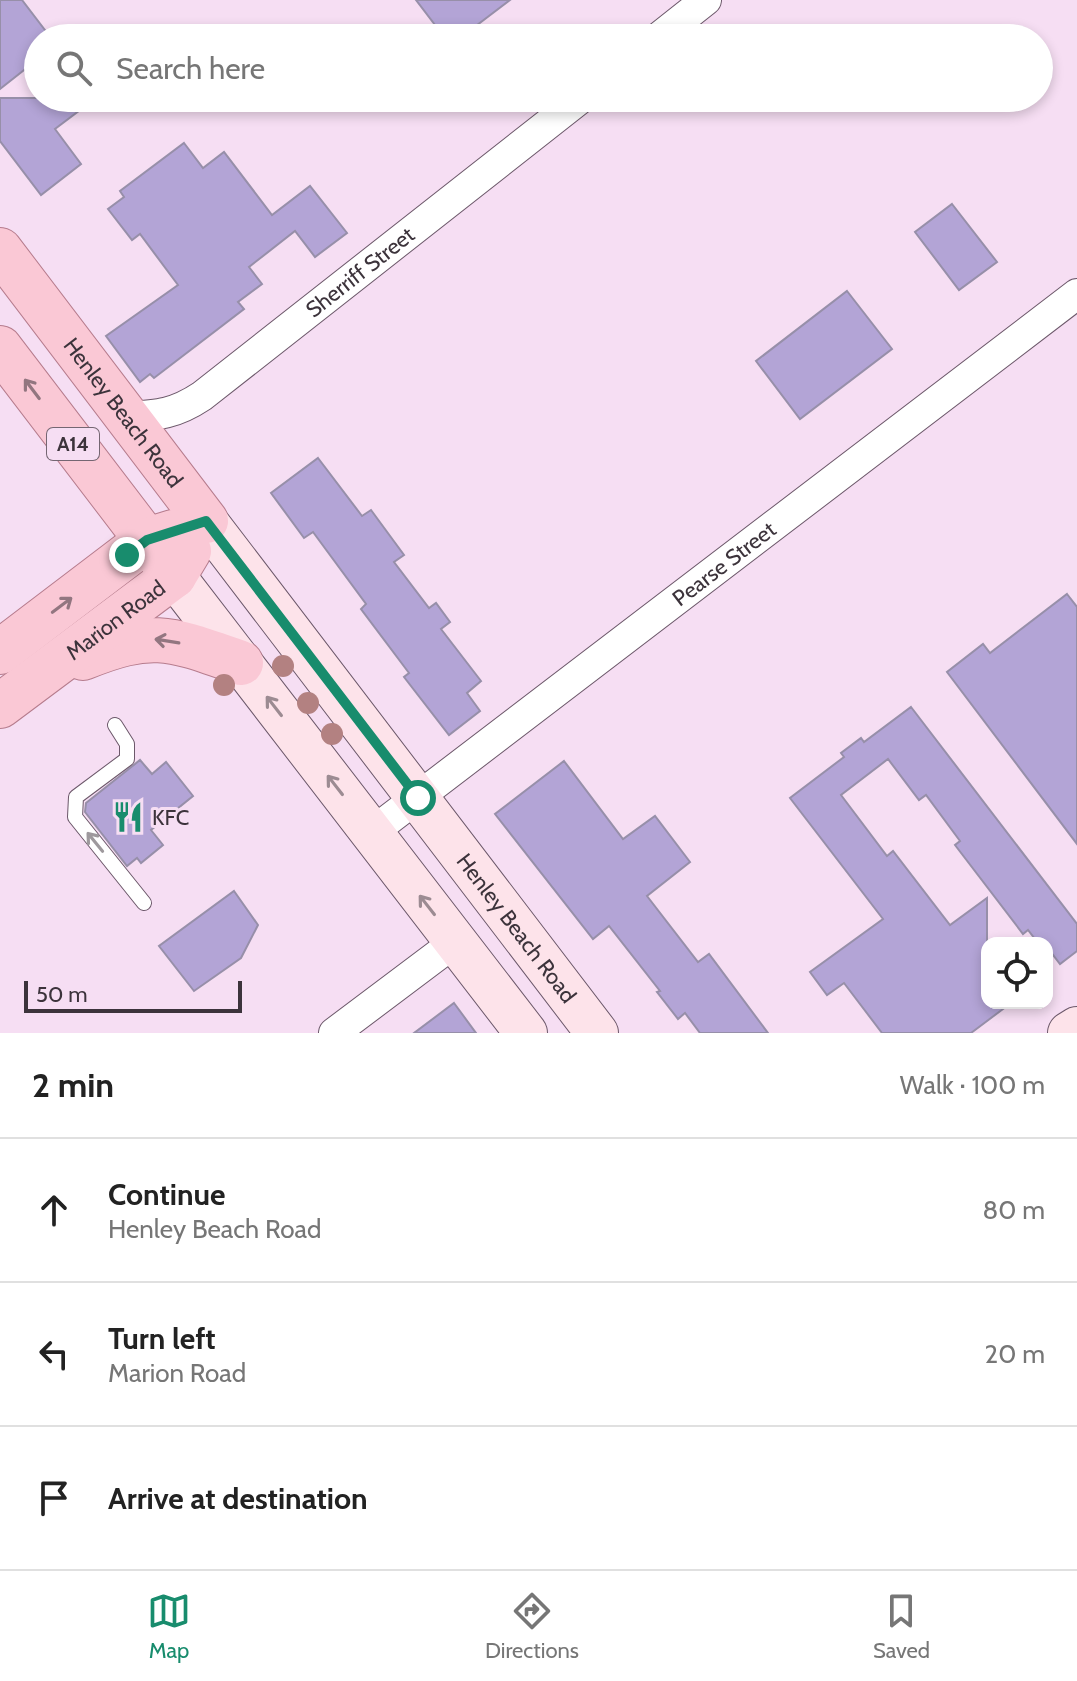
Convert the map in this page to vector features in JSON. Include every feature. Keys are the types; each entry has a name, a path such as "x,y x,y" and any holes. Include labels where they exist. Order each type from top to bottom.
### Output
{"main road":[{"name":"Henley Beach Road","path":"0,250 597,1033"},
{"name":"A14","path":"0,348 174,576"},
{"name":"Marion Road","path":"0,652 147,540 206,521"},
{"name":"Marion Road","path":"0,706 174,576 206,521"},
{"path":"174,576 526,1033"},
{"path":"38,676 114,645 143,639 165,639 241,663"},
{"path":"1069,1033 1077,1028"}],"street":[{"path":"676,24 706,0"},
{"name":"Sherriff Street","path":"127,417 182,409 563,112"},
{"name":"Pearse Street","path":"371,833 1077,294"},
{"path":"334,1033 455,942"}],"lane":[{"path":"115,725 127,744 127,759 76,797 75,817 144,903"}],"building":[{"path":"0,0 22,0 40,24 24,24 24,70 0,89"},
{"path":"416,0 510,0 478,24 434,24"},
{"path":"0,98 24,98 24,112 77,112 55,129 81,164 41,195 0,141"},
{"path":"184,143 203,168 224,152 272,215 310,186 347,233 315,257 295,231 249,267 262,284 238,302 244,309 154,378 150,374 140,382 106,336 178,285 140,234 132,240 108,209 124,197 120,191"},
{"path":"952,204 997,262 959,290 915,232"},
{"path":"847,291 892,349 800,419 756,361"},
{"path":"318,458 362,516 371,510 404,555 394,562 429,608 436,603 450,622 441,629 481,681 467,693 480,711 449,735 404,677 409,673 361,609 366,604 313,532 304,538 271,493"},
{"path":"1067,594 1077,607 1077,844 947,672 983,644 990,653"},
{"path":"911,707 1077,924 1077,951 1060,964 1053,955 1053,937 1033,937 1028,930 1023,934 955,845 960,841 926,795 919,800 888,759 841,795 887,856 893,851 950,925 987,898 987,937 981,937 981,1009 1003,1009 971,1033 882,1033 844,983 827,995 810,972 883,919 790,798 844,757 841,753 861,738 864,742"},
{"name":"KFC","path":"140,760 152,774 166,762 193,796 151,830 163,845 141,863 137,858 127,866 85,812 86,803"},
{"path":"564,761 623,839 655,816 690,862 647,896 698,962 709,954 768,1033 700,1033 685,1013 678,1019 609,926 593,939 495,814"},
{"path":"234,891 258,925 241,958 194,991 159,946"},
{"path":"454,1003 476,1033 414,1033"}],"place":[{"name":"KFC","path":"128,817"}],"route":[{"path":"127,555 147,540 206,521 418,798"}]}
